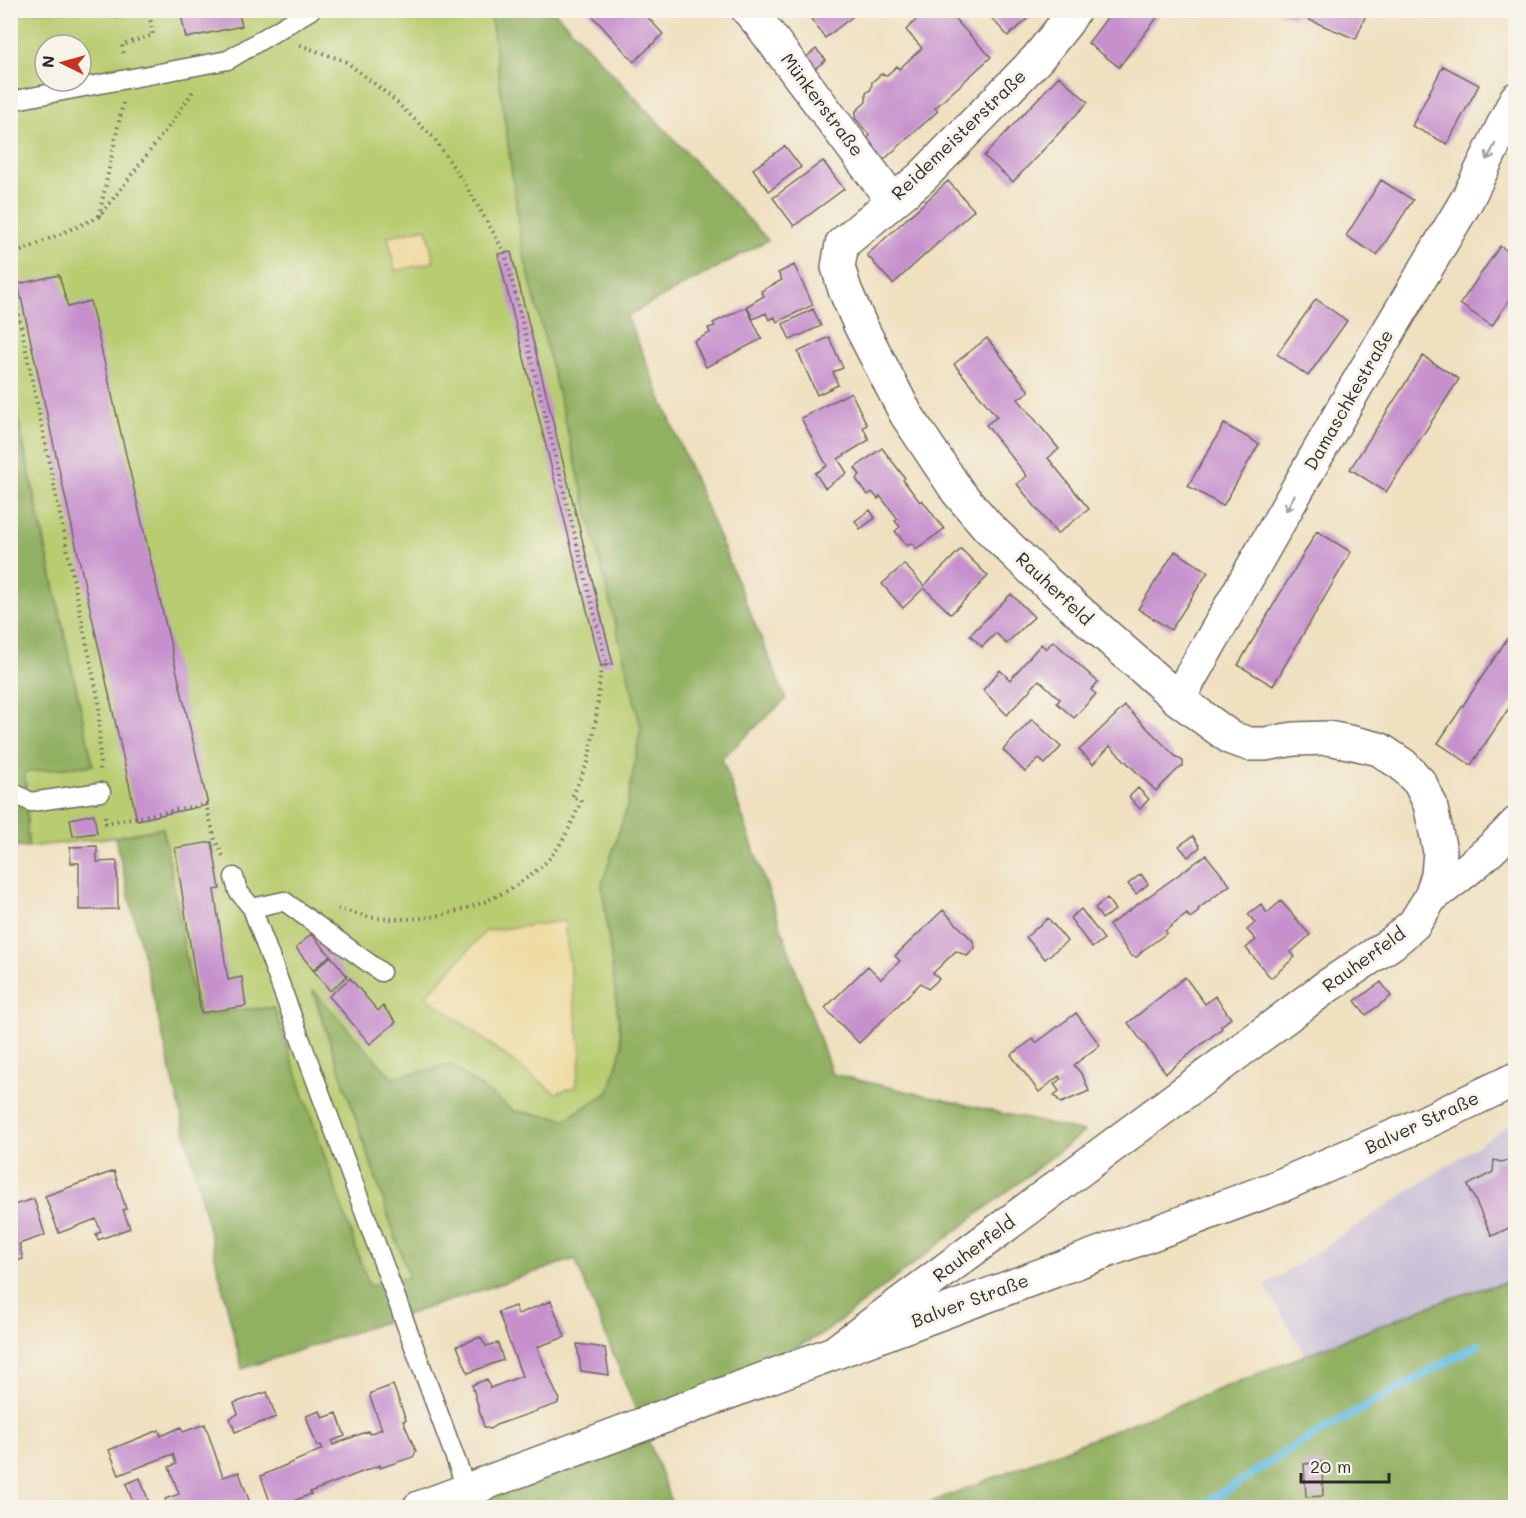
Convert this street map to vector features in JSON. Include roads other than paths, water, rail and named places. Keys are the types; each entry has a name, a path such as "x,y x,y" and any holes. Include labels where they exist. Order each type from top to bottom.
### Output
{"street":[{"name":"Münkerstraße","path":"748,10 893,201"},
{"name":"Reidemeisterstraße","path":"839,253 848,237 922,177 996,102 1037,59 1074,10"},
{"name":"Damaschkestraße","path":"1178,699 1468,198 1515,99"},
{"name":"Rauherfeld","path":"835,1352 1326,987 1392,943 1414,924 1431,897 1438,875 1440,851 1430,804 1420,783 1403,765 1379,749 1328,738 1249,744 1231,738 1178,699 1041,578 988,527 958,492 906,414 861,327 845,290 838,267 839,253"},
{"path":"1431,897 1470,870 1500,842 1515,824"},
{"name":"Balver Straße","path":"418,1508 1275,1188 1411,1130 1515,1079"}],"lane":[{"path":"10,101 228,60 311,10"},
{"path":"10,791 31,801 100,792"},
{"path":"234,877 238,891 252,908 467,1490"},
{"path":"252,908 284,901 381,972"}],"waterway":[{"path":"1199,1508 1298,1444 1477,1345"}]}
